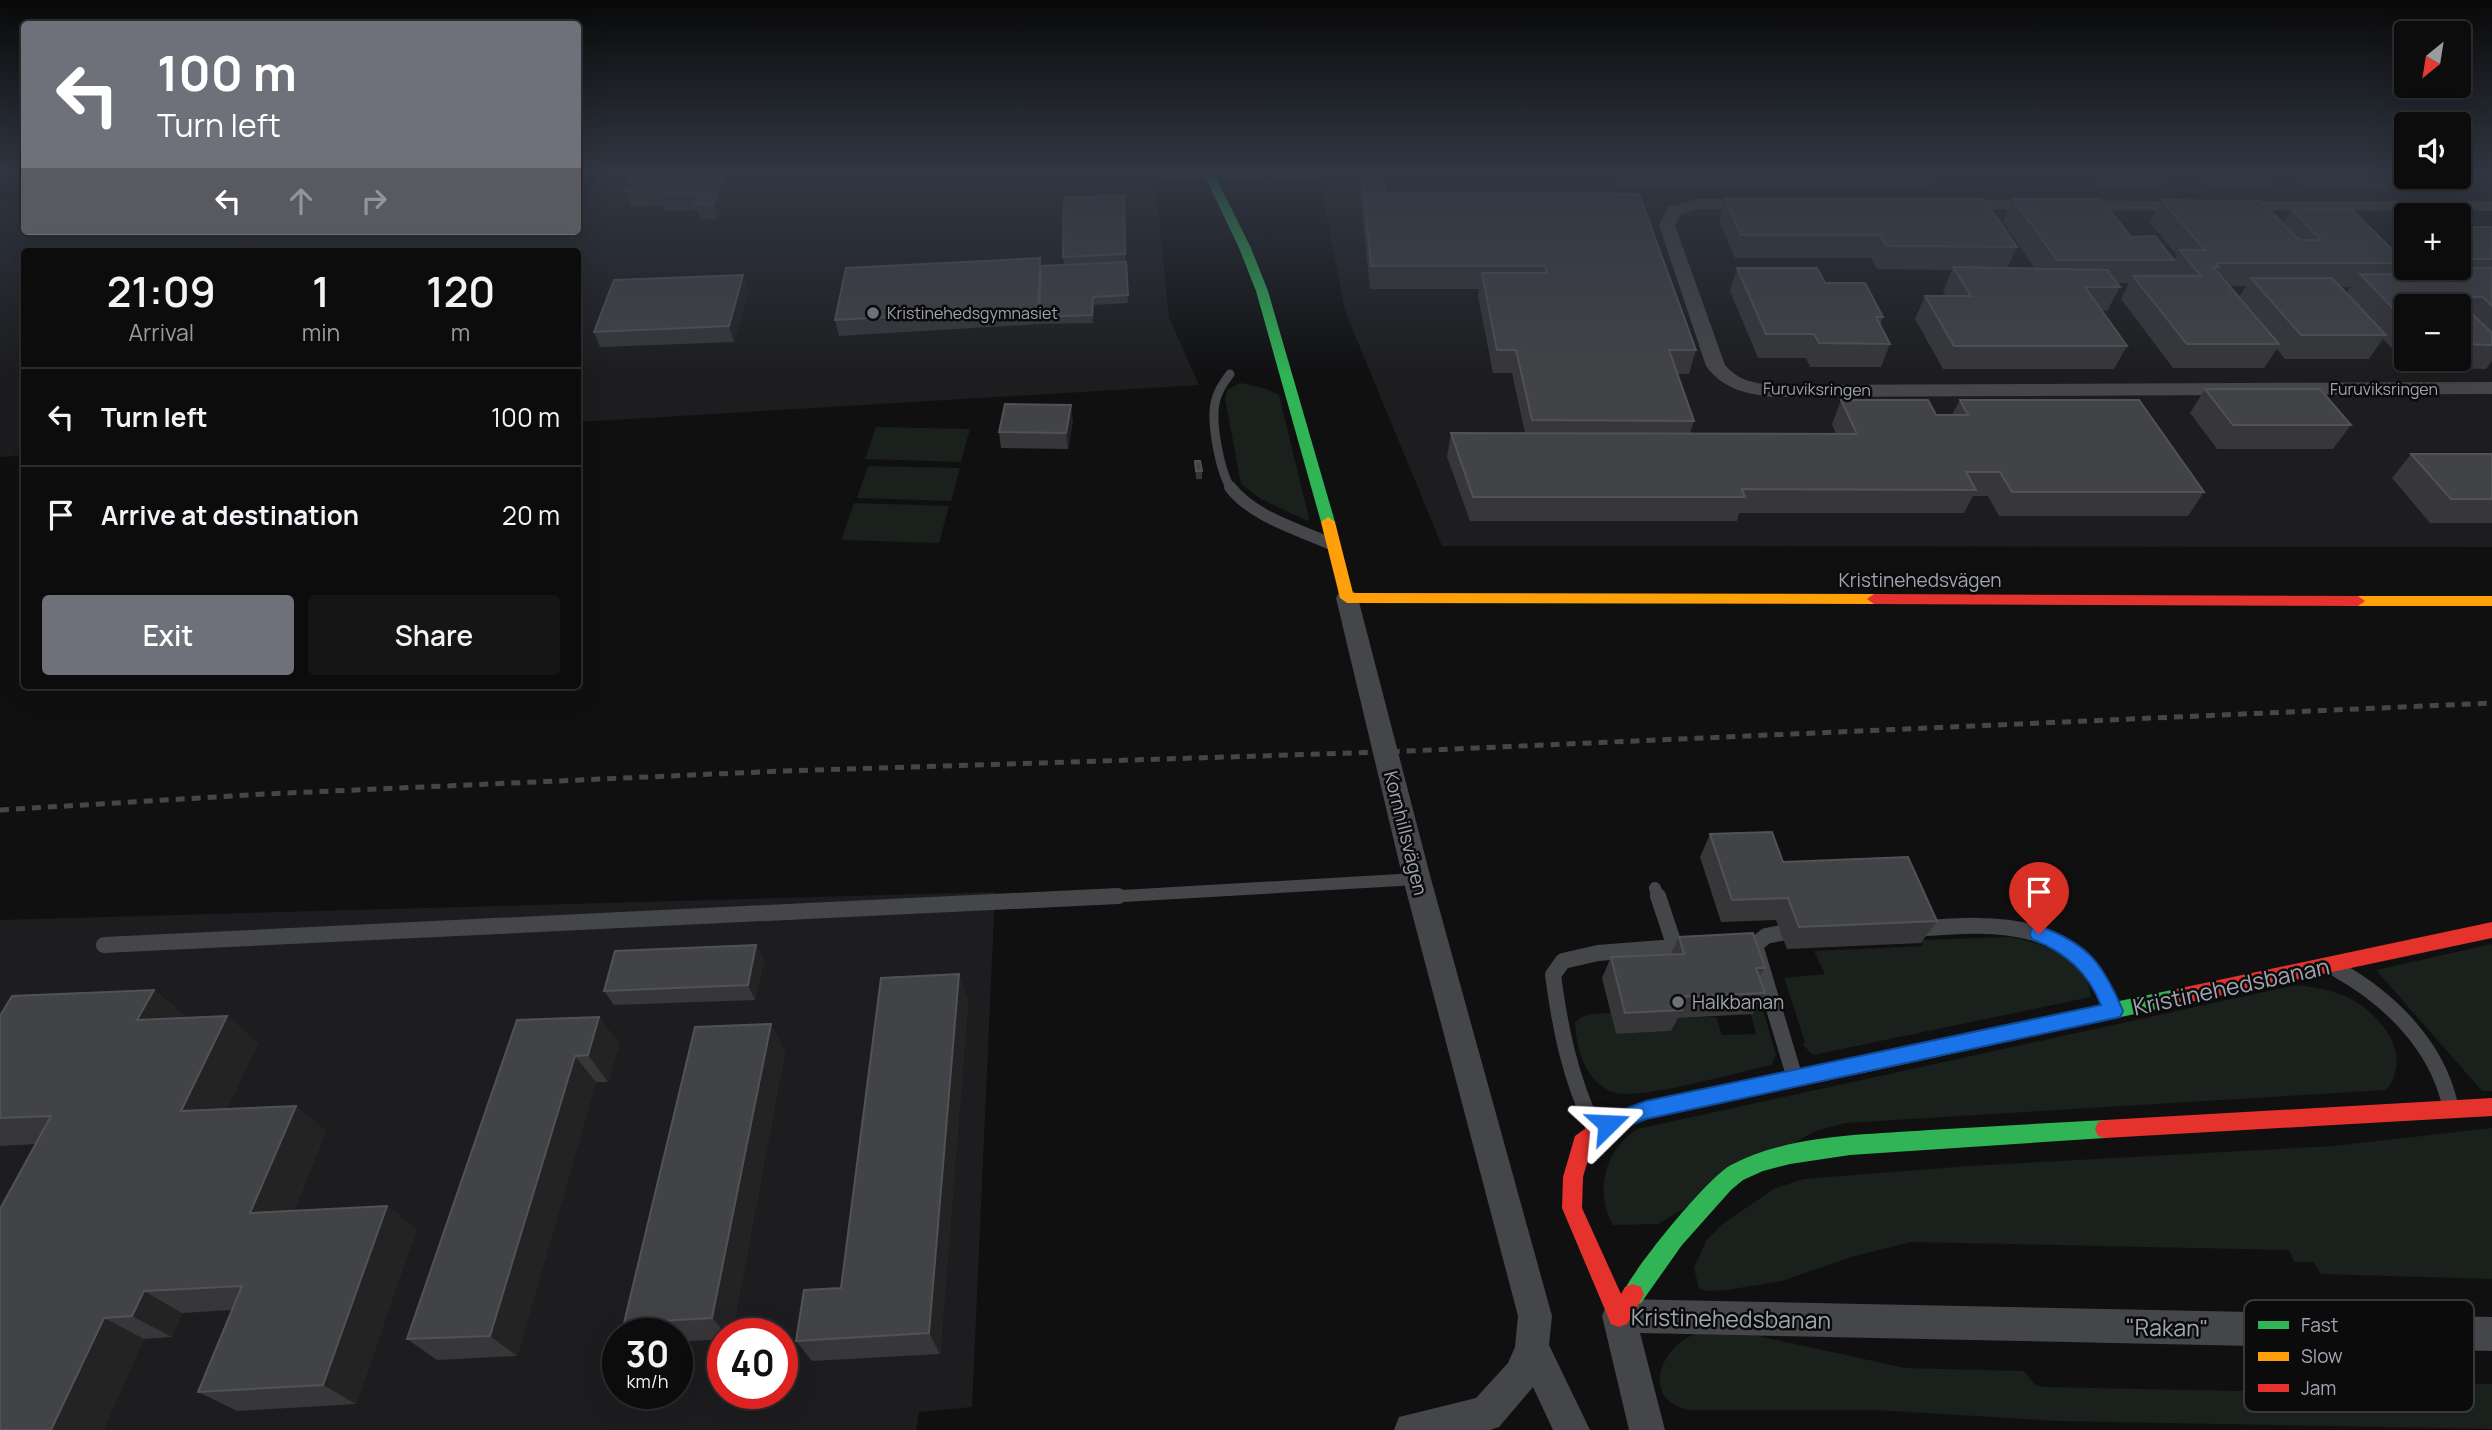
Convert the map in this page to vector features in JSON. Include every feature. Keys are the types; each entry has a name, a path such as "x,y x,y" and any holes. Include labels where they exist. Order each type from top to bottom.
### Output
{"street":[{"name":"Kornhillsvägen","path":"1241,241 1262,291 1335,546 1417,879 1535,1316 1532,1347 1521,1375 1486,1414 1412,1430"},
{"name":"Furuviksringen","path":"1672,241 1716,366 1727,380 1770,391 2492,388"},
{"name":"Kristinehedsvägen","path":"1347,598 2492,601"},
{"name":"Kristinehedsbanan","path":"1647,1430 1619,1316 1572,1208 1573,1177 1582,1143 1608,1124 1646,1110 2492,930"},
{"name":"Kristinehedsbanan","path":"1619,1316 1656,1260 1694,1214 1734,1174 1772,1160 1818,1149 1869,1145 2138,1126 2492,1107"},
{"name":"Kristinehedsbanan","path":"1619,1316 1843,1320"},
{"name":"\"Rakan\"","path":"1843,1320 2244,1329"},
{"name":"\"Rakan\"","path":"2474,1334 2492,1334"},
{"path":"1532,1347 1572,1430"}],"lane":[{"path":"1230,374 1220,385 1212,406 1226,479 1232,490 1268,514 1335,546"},
{"path":"104,945 1002,903 1417,879"},
{"path":"1596,1133 1576,1094 1563,1051 1553,975 1563,961 1598,953 1675,947 1655,888"},
{"path":"1928,913 1951,926"},
{"path":"1915,929 1993,925 2024,928 2053,940 2084,960 2100,979 2113,1011"},
{"path":"1781,933 1761,937 1755,945 1795,1079"},
{"path":"2328,966 2353,977 2377,996 2414,1034 2437,1065 2449,1091 2451,1109"}],"shaded area":[{"name":"Kristinehedsgymnasiet","path":"0,241 1161,241 1169,318 1199,385 581,422 581,248 21,248 21,455 0,457"},
{"path":"1332,241 2394,241 2394,280 2471,280 2471,241 2492,241 2492,547 1442,546 1345,311"},
{"path":"1241,383 1264,388 1279,395 1309,518 1307,521 1261,499 1241,484 1225,398 1228,389"},
{"path":"876,427 970,429 961,462 865,459"},
{"path":"868,466 960,468 951,501 857,498"},
{"path":"854,503 949,506 939,543 841,540"},
{"path":"995,892 972,1407 919,1412 916,1430 0,1430 0,920"},
{"path":"2011,937 2049,949 2073,963 2082,972 2091,997 1813,1055 1803,1045 1805,1042 1784,978 1825,974 1814,951 1923,946 1921,940"},
{"path":"2492,944 2492,1091 2482,1091 2376,970"},
{"path":"2296,985 2323,989 2349,998 2361,1005 2383,1026 2395,1050 2397,1064 2394,1077 2386,1090 1845,1123 1813,1132 1658,1224 1613,1225 1607,1212 1604,1185 1610,1160 1617,1148 1637,1129"},
{"path":"1757,989 1776,1055 1772,1065 1668,1089 1628,1094 1606,1089 1585,1065 1575,1023 1582,1017 1611,1013 1616,1034 1671,1031 1668,1018 1716,1017 1722,1035 1756,1034 1745,990"},
{"path":"2492,1128 2492,1279 2321,1274 2314,1262 2294,1262 2289,1250 1911,1242 1851,1257 1782,1281 1727,1290 1705,1291 1699,1288 1694,1268 1706,1241 1721,1225 1774,1189 1803,1179 1969,1166 2333,1146"},
{"path":"1740,1332 1905,1368 2024,1371 2035,1385 2044,1387 2244,1391 2244,1412 2474,1412 2474,1384 2492,1384 2492,1429 2057,1421 1875,1410 1689,1410 1674,1404 1664,1395 1660,1384 1665,1360 1684,1340 1696,1334"}],"building":[{"path":"1063,241 1125,241 1125,254 1063,257"},
{"path":"1369,241 1656,241 1696,350 1669,350 1694,421 1532,420 1516,350 1497,350 1482,273 1547,273 1545,266 1371,266"},
{"path":"1883,241 2013,241 2017,247 1886,246"},
{"path":"2043,241 2159,241 2174,260 2057,260"},
{"path":"2197,241 2383,241 2394,251 2394,263 2216,263 2219,267 2213,267 2279,344 2187,344 2133,276 2201,276 2180,250 2205,250"},
{"path":"2471,241 2492,241 2492,259 2471,259"},
{"path":"1040,258 1038,309 835,320 846,268"},
{"path":"1126,262 1128,295 1093,297 1092,315 1039,317 1041,266"},
{"path":"1953,267 2107,270 2120,287 2085,287 2127,346 1954,346 1925,296 1971,296"},
{"path":"1737,268 1817,268 1825,283 1865,283 1883,317 1876,317 1890,344 1819,343 1814,334 1766,334"},
{"path":"2471,268 2492,268 2492,306 2483,297 2471,297 2471,294 2394,294 2394,309 2360,274 2394,274 2394,280 2471,280"},
{"path":"743,275 729,326 594,332 614,280"},
{"path":"2251,278 2332,278 2386,335 2301,335"},
{"path":"2471,313 2492,333 2492,345 2471,344"},
{"path":"2205,389 2320,389 2351,425 2233,425"},
{"path":"1841,400 1928,400 1936,415 1968,415 1960,400 2139,400 2204,492 2012,492 2000,472 1966,472 1976,490 1742,489 1745,497 1473,497 1451,433 1857,434"},
{"path":"1005,404 1071,405 1066,433 999,432"},
{"path":"2411,454 2492,454 2492,499 2451,499"},
{"path":"1195,461 1200,461 1202,471 1196,471"},
{"path":"1772,832 1783,862 1908,857 1937,921 1799,927 1788,898 1732,900 1710,834"},
{"path":"1753,933 1765,968 1756,968 1765,993 1678,997 1682,1010 1625,1013 1611,957 1684,954 1679,937"},
{"path":"756,945 748,985 604,991 615,951"},
{"path":"959,974 929,1333 798,1341 804,1290 841,1288 881,978"},
{"path":"154,990 137,1020 227,1016 181,1111 296,1106 250,1213 387,1206 323,1385 198,1392 242,1286 144,1291 132,1316 104,1318 51,1430 0,1430 0,1209 51,1116 0,1118 0,1016 12,996"},
{"path":"599,1017 588,1055 575,1056 490,1336 407,1339 517,1020"},
{"path":"771,1024 712,1318 625,1318 695,1027"}],"railway":[{"path":"0,810 265,794 782,771 1386,752 2492,703"}],"traffic: fast":[{"path":"1241,241 1262,291 1328,522"},
{"path":"1863,1064 2181,996"},
{"path":"1633,1295 1675,1238 1724,1183 1736,1173 1762,1162 1790,1154 1850,1145 2105,1129"}],"traffic: slow":[{"path":"1328,522 1347,598 1874,599"},
{"path":"2358,601 2492,601"}],"traffic: jam":[{"path":"1874,599 2358,601"},
{"path":"2181,996 2492,930"},
{"path":"1633,1295 1619,1316 1572,1208 1573,1177 1582,1143 1608,1124 1646,1110 1863,1064"},
{"path":"2105,1129 2492,1107"}],"place":[{"name":"Kristinehedsgymnasiet","path":"873,313"},
{"name":"Halkbanan","path":"1678,1002"}],"route":[{"path":"1608,1124 1646,1110 2113,1011 2100,979 2084,960 2039,934"}]}
